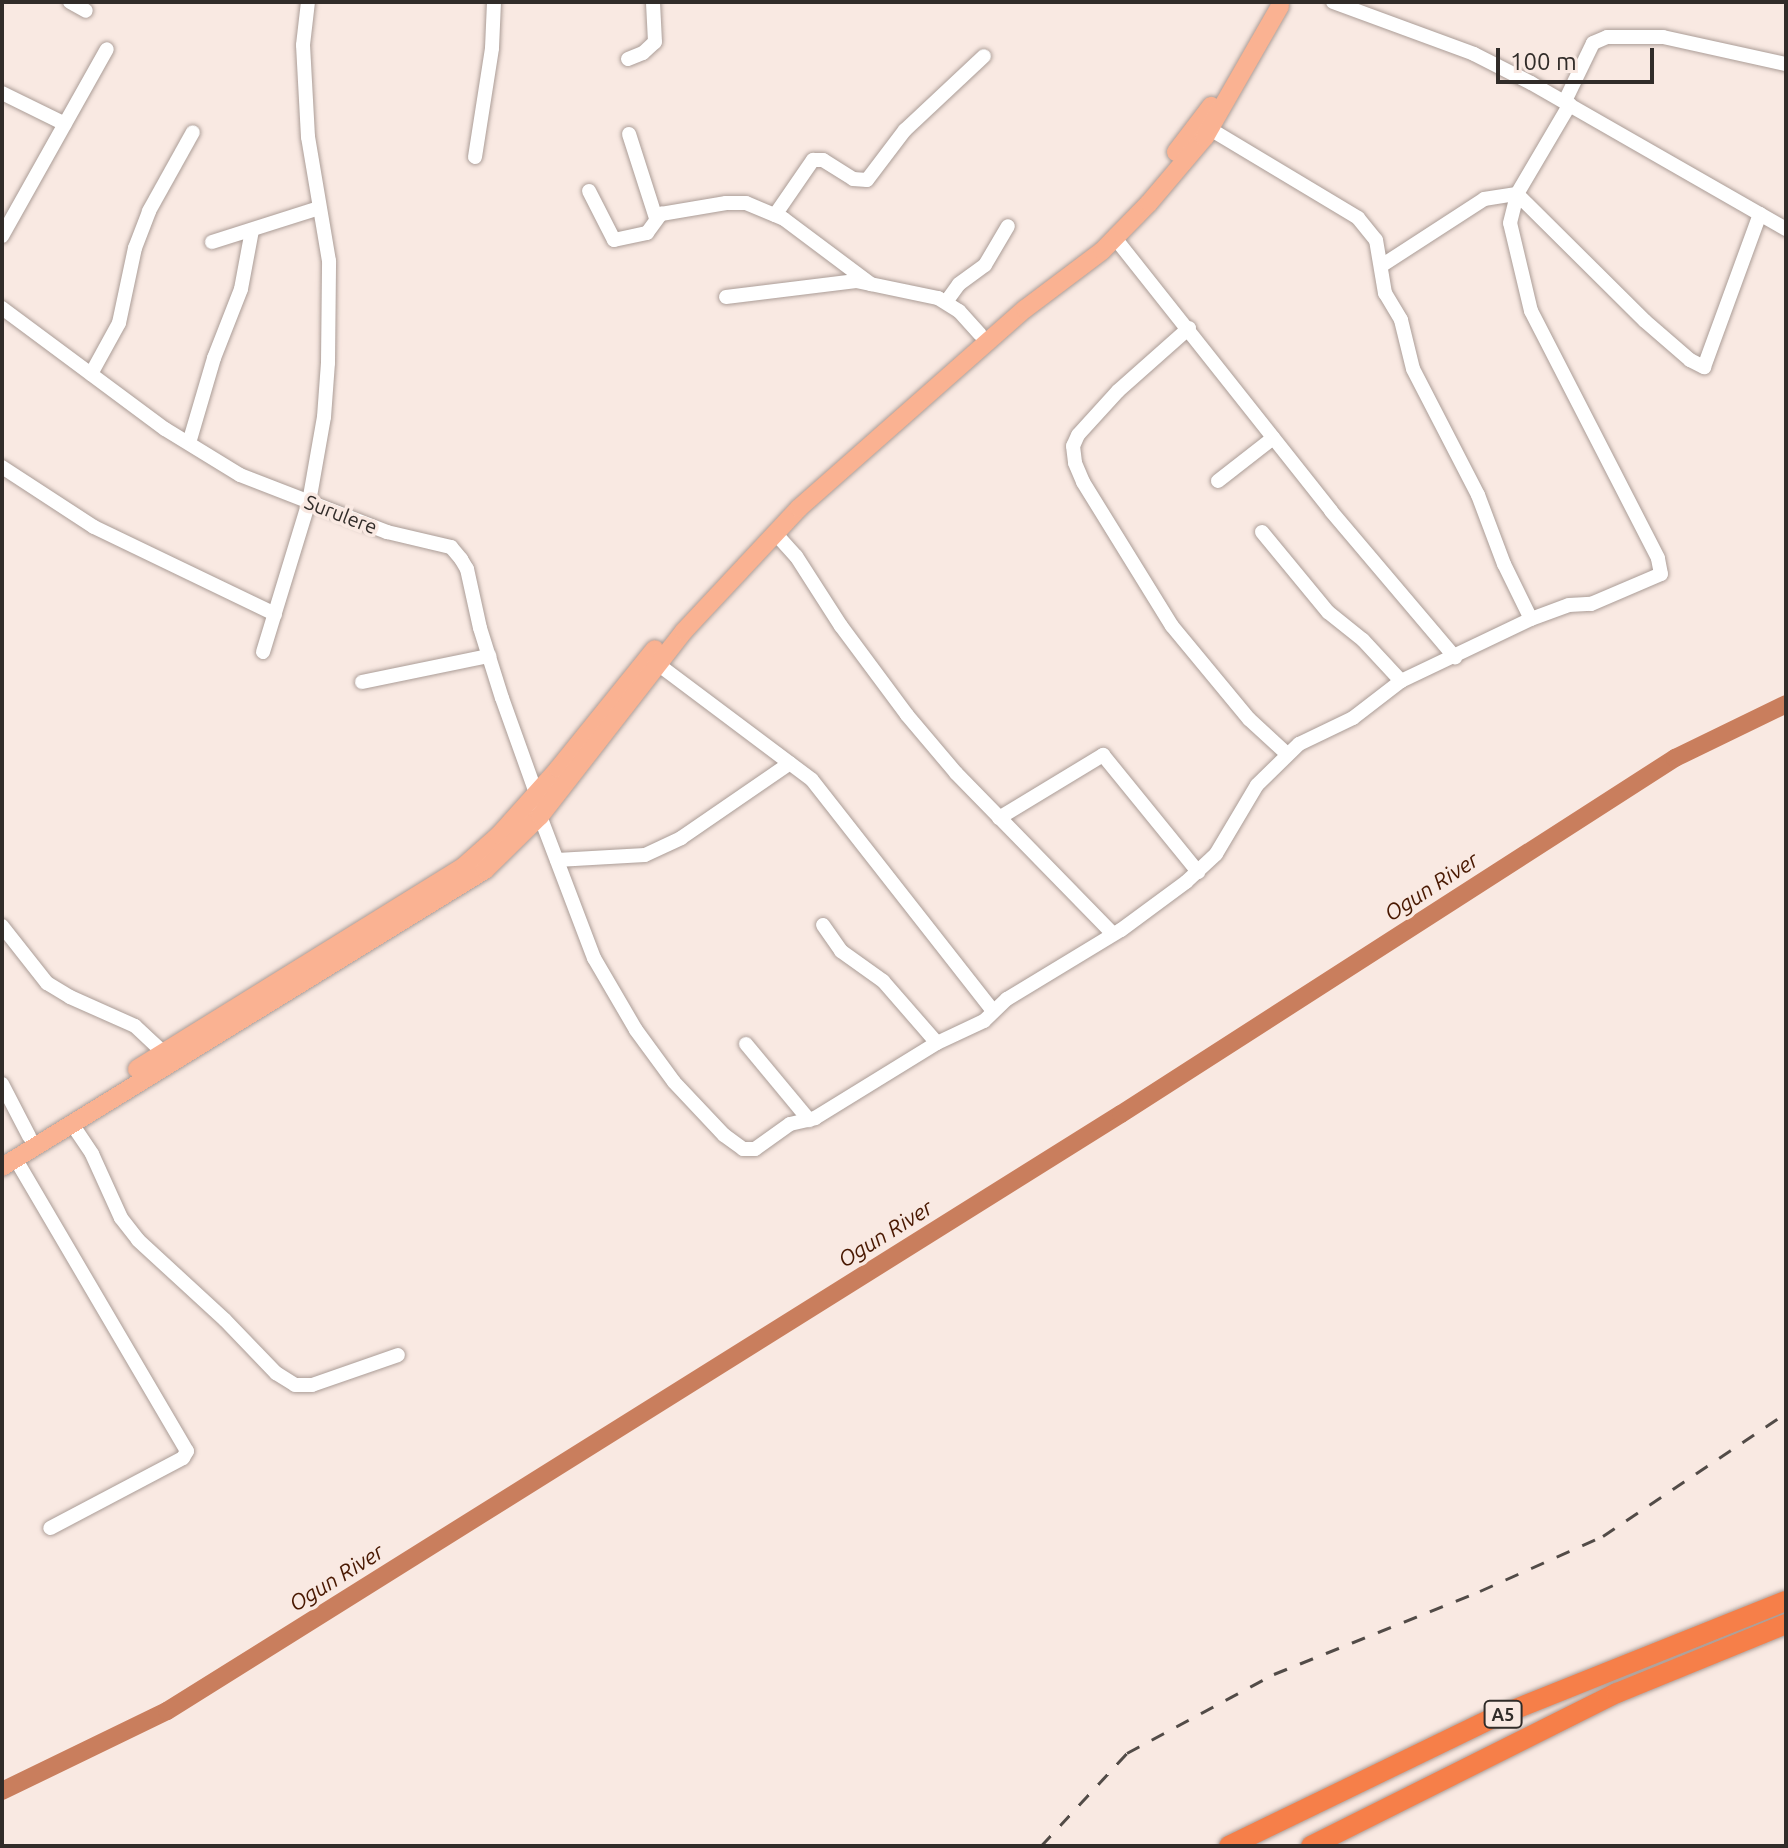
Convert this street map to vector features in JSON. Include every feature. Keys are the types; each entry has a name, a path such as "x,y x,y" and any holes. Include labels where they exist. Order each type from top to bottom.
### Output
{"highway":[{"name":"A5","path":"1230,1846 1493,1718 1786,1601"},
{"name":"A5","path":"1311,1846 1617,1693 1786,1624"},
{"name":"A5","path":"1230,1846 1255,1846"}],"main road":[{"path":"6,1159 72,1124 485,870 540,816 659,665 775,533 877,436 1115,238 1210,129 1276,3"},
{"path":"6,1159 29,1136 464,866 499,835 686,612 794,496 980,334 1103,234 1141,195 1215,101 1276,3"}],"street":[{"path":"70,2 86,11"},
{"path":"263,652 309,502 324,417 328,363 329,261 308,137 303,45 308,2"},
{"path":"475,157 492,48 494,2"},
{"path":"628,59 643,53 655,42 653,2"},
{"path":"1333,2 1474,54 1568,103 1786,229"},
{"path":"746,1044 809,1120 937,1043 984,1021 1007,999 1121,930 1198,872 1216,854 1246,799 1286,753 1353,718 1401,681 1531,619 1569,605 1585,606 1651,581 1661,574 1661,568 1531,311 1510,223 1517,194 1568,103 1593,43 1607,37 1663,37 1786,64"},
{"path":"2,236 107,49"},
{"path":"775,215 813,160 823,160 853,179 867,180 905,130 984,56"},
{"path":"2,93 65,124"},
{"path":"1210,129 1358,218 1376,240 1385,293 1401,320 1413,369 1478,495 1504,564 1531,619"},
{"path":"91,374 119,323 145,221 193,132"},
{"path":"629,134 656,218"},
{"path":"589,191 614,240 647,233 656,218 675,211 746,203 775,215 815,240 871,284"},
{"path":"1517,194 1645,321 1690,360 1704,367 1760,214"},
{"path":"1381,266 1484,199 1517,194"},
{"path":"212,242 319,208"},
{"path":"946,302 959,284 985,265 1008,226"},
{"path":"189,443 214,358 241,289 252,230"},
{"path":"1115,238 1273,438 1455,657"},
{"path":"726,297 841,281 871,284 946,302 980,334"},
{"name":"Surulere","path":"2,308 189,443 240,475 387,532 451,547 467,569 489,656 536,793 540,816 594,958 613,993 674,1082 724,1135 743,1149 755,1149 790,1124 809,1120"},
{"path":"1189,328 1118,391 1078,435 1073,446 1075,463 1091,496 1172,626 1249,719 1286,753"},
{"path":"1218,481 1273,438"},
{"path":"2,467 94,527 275,614"},
{"path":"1262,532 1328,612 1363,640 1401,681"},
{"path":"775,533 796,556 841,626 907,715 999,818 1112,933"},
{"path":"362,682 489,656"},
{"path":"659,665 822,790 878,869 993,1011"},
{"path":"999,818 1103,755 1198,872"},
{"path":"557,860 622,859 645,855 681,838 790,763"},
{"path":"823,925 841,951 883,981 937,1043"},
{"path":"4,932 47,983 70,997 135,1026 164,1053"},
{"path":"2,1084 29,1136"},
{"path":"72,1124 92,1154 121,1218 138,1240 225,1320 276,1373 295,1385 312,1385 398,1355"},
{"path":"6,1159 187,1451 183,1458 50,1528"}],"waterway":[{"name":"Ogun River","path":"2,1791 167,1711 1121,1114 1675,758 1786,704"}],"railway":[{"path":"1041,1846 1127,1753 1274,1674 1480,1591 1603,1536 1786,1413"}]}
